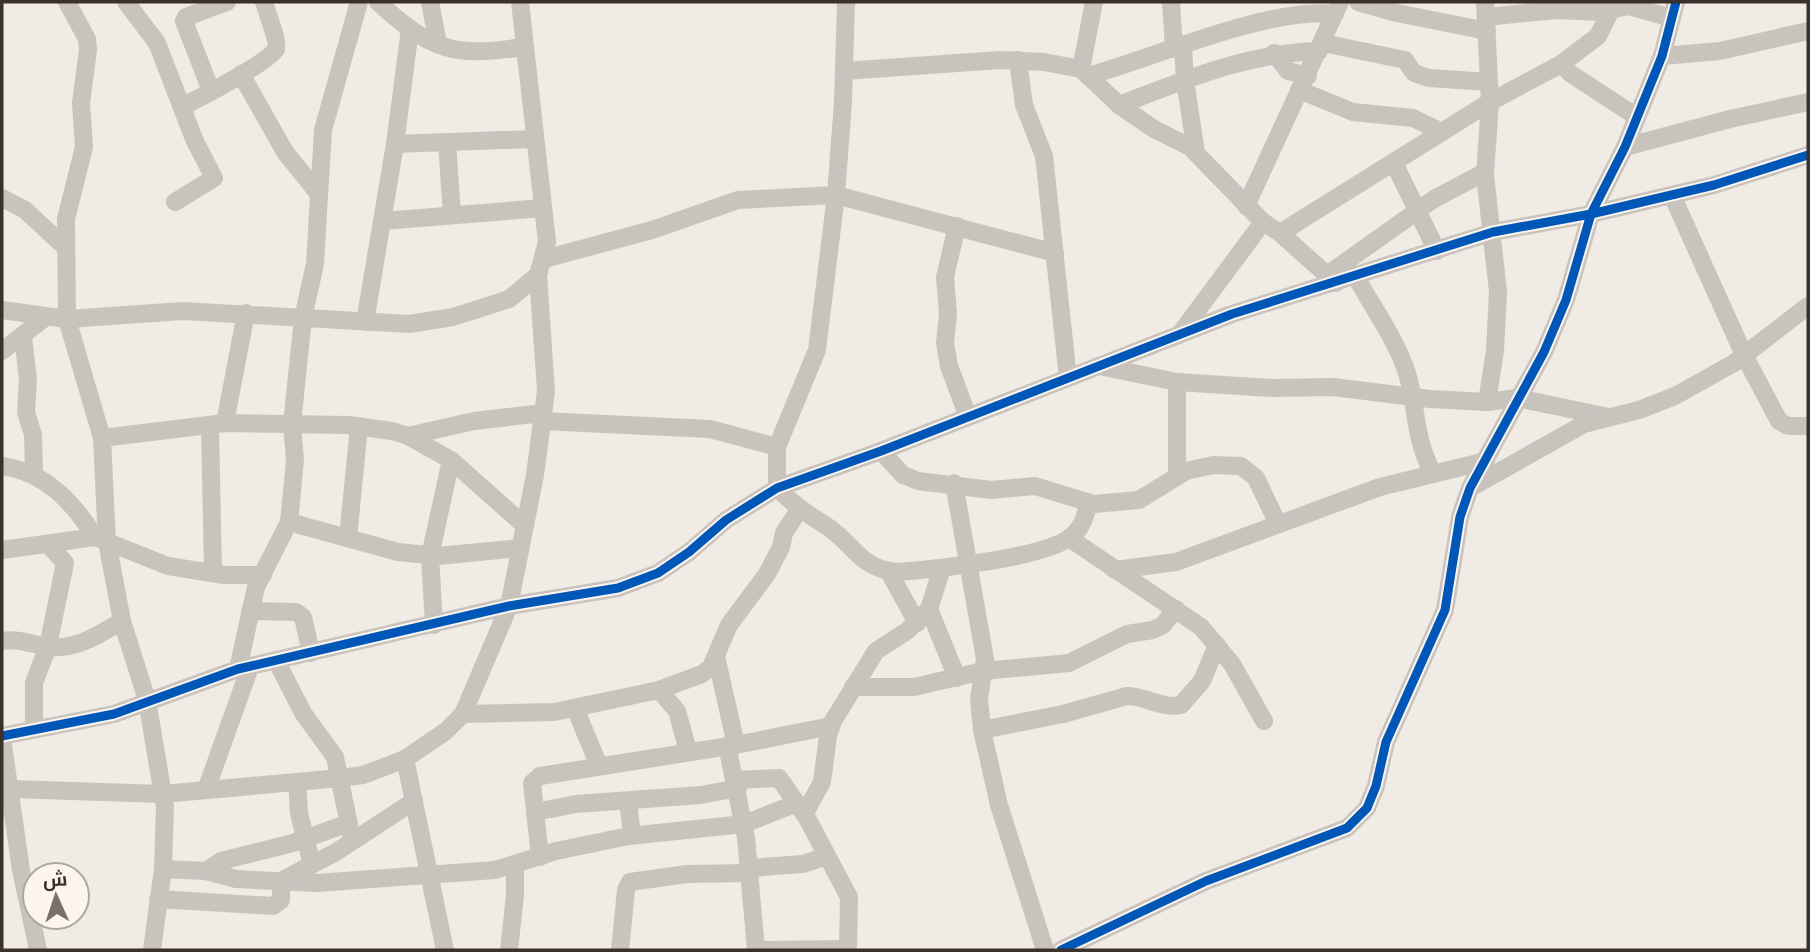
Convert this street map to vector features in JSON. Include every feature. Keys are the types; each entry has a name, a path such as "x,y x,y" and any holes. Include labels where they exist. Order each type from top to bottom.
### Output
{"street":[{"path":"67,2 87,39 88,50 81,103 84,147 69,201 65,247 67,319 102,438 101,539 122,621 147,700 166,816 163,869 152,950"},
{"path":"126,2 156,43 194,139 214,177 175,202"},
{"path":"211,91 184,21 186,17 227,2"},
{"path":"183,106 241,74 276,48 264,2"},
{"path":"206,790 244,668 250,611 263,575 289,522 295,460 292,424 303,318 315,264 323,130 359,2"},
{"path":"378,2 410,29 451,51 486,53 522,47"},
{"path":"430,2 438,44"},
{"path":"11,789 163,794 363,775 405,759 446,732 463,714 509,606 546,391 541,267 547,242 522,47 520,2"},
{"path":"846,2 836,195 817,350 778,447 777,488 799,510 829,528 862,561 889,572 969,565 1069,538 1079,529 1089,503"},
{"path":"1085,73 1094,2"},
{"path":"1171,2 1196,153"},
{"path":"1061,950 1206,881 1348,828 1358,820 1371,799 1386,742 1445,610 1460,517 1470,488 1544,352 1566,300 1591,214 1625,148 1662,56 1674,10 1628,6 1611,10 1556,10 1486,17 1397,13 1358,2"},
{"path":"844,71 1018,60 1085,73 1179,47 1284,13 1338,8"},
{"path":"1246,206 1338,8"},
{"path":"1280,233 1490,102 1561,64 1598,36 1611,10"},
{"path":"1284,13 1278,53 1288,71 1303,83 1353,112 1413,118 1442,132"},
{"path":"1486,17 1490,102 1485,172 1498,292 1495,351 1487,402"},
{"path":"365,321 395,144 410,29"},
{"path":"1662,56 1720,51 1808,32"},
{"path":"1119,105 1185,79 1278,53 1321,47 1405,60 1414,73 1429,78 1489,82"},
{"path":"1018,60 1024,105 1044,156 1068,378"},
{"path":"1561,64 1571,74 1637,117"},
{"path":"1085,73 1119,105 1154,129 1179,139 1196,153 1263,222 1280,233 1331,279"},
{"path":"241,74 285,152 318,192"},
{"path":"1625,148 1730,118 1808,102"},
{"path":"395,144 534,139"},
{"path":"447,143 452,214"},
{"path":"2,867 21,870 2,737 34,728 114,714 147,700 244,668 509,606 618,588 658,573 689,552 726,520 777,488 881,451 1232,314 1331,279 1356,277 1493,232 1591,214 1672,195 1808,155"},
{"path":"1394,163 1437,251"},
{"path":"1331,279 1418,211 1485,172"},
{"path":"2,310 67,319 183,311 409,324 453,317 509,299 541,267 738,200 836,195 1055,253"},
{"path":"1672,195 1744,355 1779,421 1788,426 1808,426"},
{"path":"2,198 25,210 65,247"},
{"path":"383,221 543,208"},
{"path":"1178,335 1263,222"},
{"path":"957,226 945,277 948,314 945,343 949,366 968,417"},
{"path":"1356,277 1400,353 1412,397 1417,437 1432,472"},
{"path":"1470,488 1584,424 1639,410 1675,396 1744,355 1808,306"},
{"path":"212,573 218,424 246,313"},
{"path":"2,351 46,317"},
{"path":"23,337 28,379 26,412 33,435 34,475"},
{"path":"1099,366 1177,382 1271,388 1333,387 1412,397 1487,402 1517,398 1609,417"},
{"path":"1177,382 1178,475"},
{"path":"408,436 474,421 542,417 710,429 778,447"},
{"path":"102,438 218,424 359,426 408,436 451,460 524,525"},
{"path":"348,538 359,426"},
{"path":"881,451 903,475 918,481 954,483 991,490 1035,486 1089,503 1131,502 1155,492 1178,475 1213,465 1232,464 1246,468 1256,478 1279,524"},
{"path":"434,625 430,556 451,460"},
{"path":"1115,570 1176,562 1380,487 1432,472 1486,461"},
{"path":"2,466 34,475 71,502 101,539"},
{"path":"954,483 983,642 979,699 982,730 999,806 1045,950"},
{"path":"463,714 554,712 659,690 702,674 711,667 729,625 767,574 781,547 784,533 799,510"},
{"path":"289,522 398,552 430,556 520,548"},
{"path":"1069,538 1201,626 1232,664 1264,720"},
{"path":"2,550 101,539 168,566 212,573 263,575"},
{"path":"34,728 32,692 48,646 65,564 48,544"},
{"path":"163,869 206,871 236,879 317,883 495,870 632,835 744,824 801,808 822,782 831,726 853,687 876,651 923,616 942,568"},
{"path":"889,572 923,616 957,678"},
{"path":"853,687 914,687 983,671 1069,663 1127,634 1153,630 1163,625 1176,609"},
{"path":"250,611 296,612 303,617 311,653"},
{"path":"2,641 25,640 63,647 91,639 122,621"},
{"path":"982,730 1063,714 1126,696 1136,696 1163,706 1181,705 1202,681 1217,645"},
{"path":"535,812 576,804 701,795 737,784 779,778 801,808 849,897 847,950 756,950 744,824 737,784 732,745 716,656"},
{"path":"277,662 303,713 335,757 350,831"},
{"path":"659,690 677,711 688,751"},
{"path":"575,708 599,766"},
{"path":"540,857 532,783 535,779 831,726"},
{"path":"405,759 445,950"},
{"path":"297,782 303,839 312,865"},
{"path":"206,871 220,861 303,839 350,831 414,801"},
{"path":"628,801 632,835"},
{"path":"281,881 312,865 350,831"},
{"path":"620,950 626,890 630,882 687,874 750,871 803,864 827,856"},
{"path":"509,950 515,895 515,865"},
{"path":"158,899 273,906 281,900 281,881"},
{"path":"34,931 38,950"}],"cycle path":[{"path":"1061,950 1206,881 1347,828 1367,808 1376,786 1386,742 1445,610 1460,517 1470,488 1544,352 1566,300 1591,214 1625,147 1662,56 1676,2"},
{"path":"2,736 114,714 238,669 509,606 618,588 658,573 689,552 726,520 777,488 881,451 1232,314 1493,232 1591,214 1714,185 1808,155"}]}
